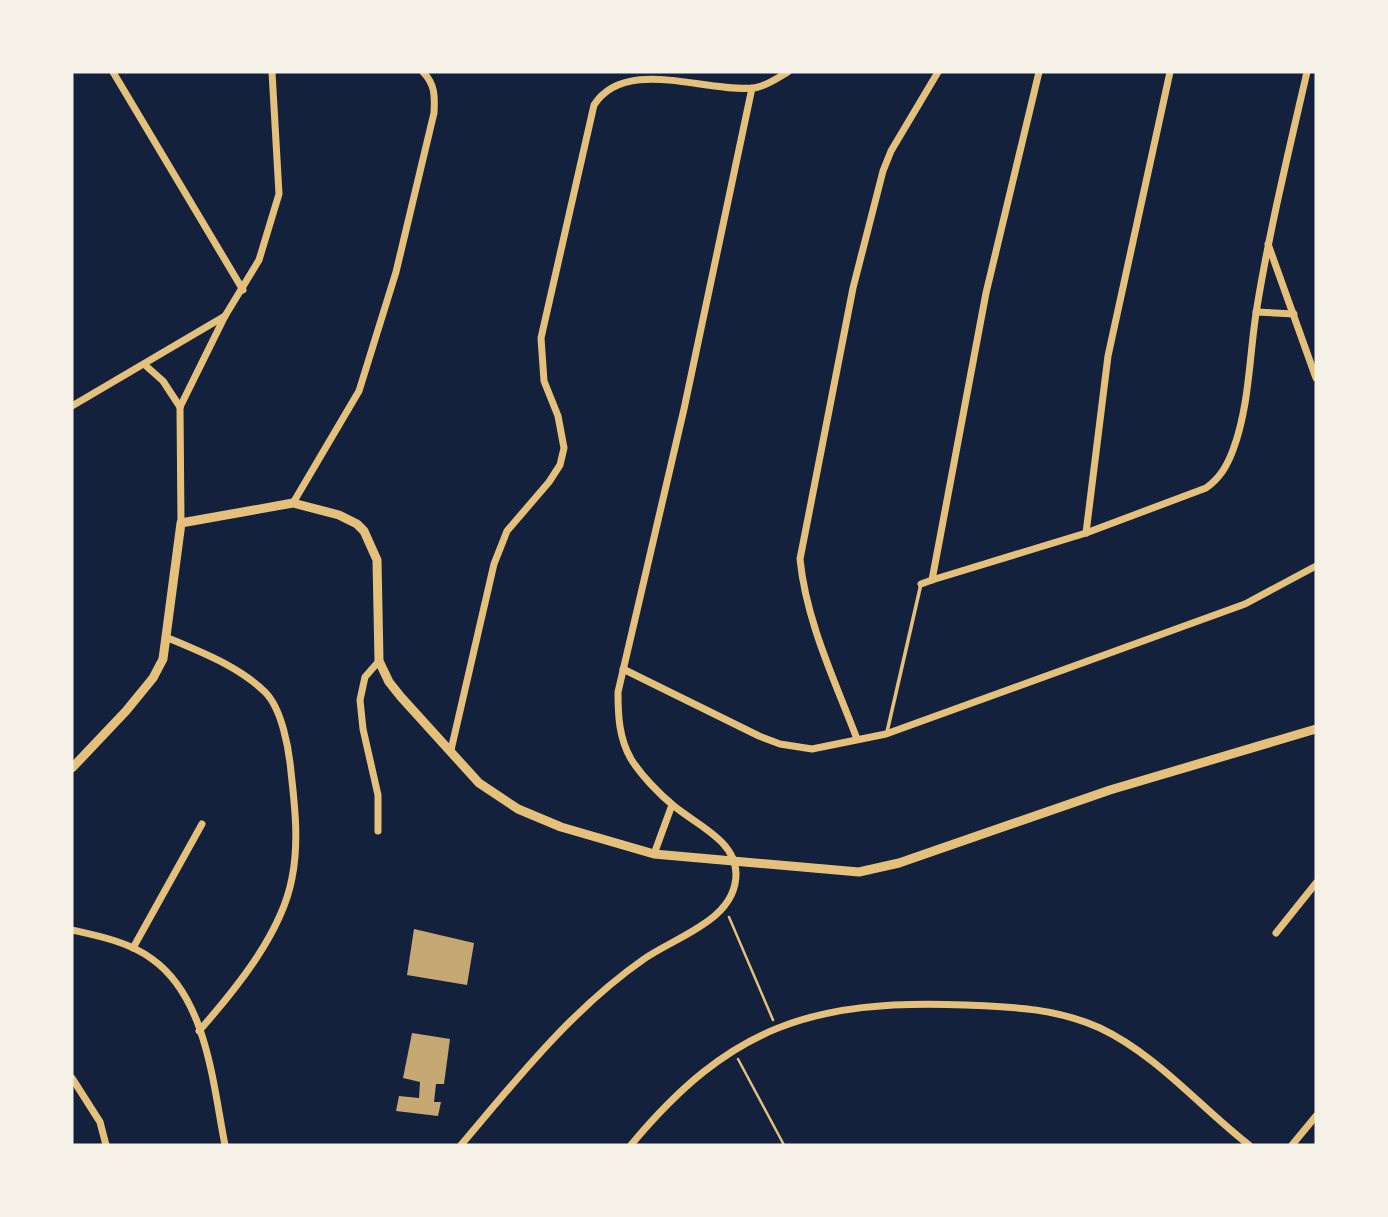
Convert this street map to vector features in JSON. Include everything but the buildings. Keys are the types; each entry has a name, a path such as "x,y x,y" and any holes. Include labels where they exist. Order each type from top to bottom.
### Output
{"street":[{"path":"113,72 243,290"},
{"path":"72,768 153,678 163,659 168,638 181,523 180,407 225,316 243,290 269,234 279,194 272,72"},
{"path":"293,503 359,391 376,344 434,113 435,95 431,80 424,72"},
{"path":"451,750 494,565 507,531 549,482 560,465 564,448 558,416 544,381 541,338 594,105 611,86 628,81 674,81 752,88 766,85 788,72"},
{"path":"857,739 816,629 802,580 800,559 853,288 879,184 891,151 938,72"},
{"path":"932,580 986,293 1039,72"},
{"path":"1086,533 1108,356 1170,72"},
{"path":"921,584 1086,533 1206,488 1221,477 1234,449 1245,403 1268,243 1307,72"},
{"path":"461,1145 524,1070 609,986 665,945 726,908 735,891 736,860 715,837 672,805 632,760 620,732 618,692 684,409 752,88"},
{"path":"1268,243 1316,378"},
{"path":"1256,312 1294,314"},
{"path":"72,406 225,316"},
{"path":"145,365 163,381 180,407"},
{"path":"181,523 248,508 293,503 339,515 364,531 377,560 379,661 388,682 479,783 519,809 561,827 654,854 859,872 899,863 1097,794 1316,729"},
{"path":"623,669 780,744 811,749 886,734 1245,604 1316,566"},
{"path":"168,638 223,662 268,694 288,741 293,793 296,842 292,881 266,944 236,989 200,1031"},
{"path":"378,831 378,795 360,700 365,677 379,661"},
{"path":"654,854 672,805"},
{"path":"133,948 202,824"},
{"path":"1276,933 1316,883"},
{"path":"72,930 133,948 167,972 180,989 200,1031 225,1145"},
{"path":"631,1145 667,1102 714,1061 776,1027 861,1007 924,1003 1019,1006 1062,1014 1101,1028 1133,1048 1249,1145"},
{"path":"72,1078 87,1097 100,1122 106,1145"},
{"path":"1292,1145 1316,1116"}],"lane":[{"path":"886,734 921,584"}],"path":[{"path":"726,908 776,1027"},
{"path":"733,1049 784,1145"}]}
